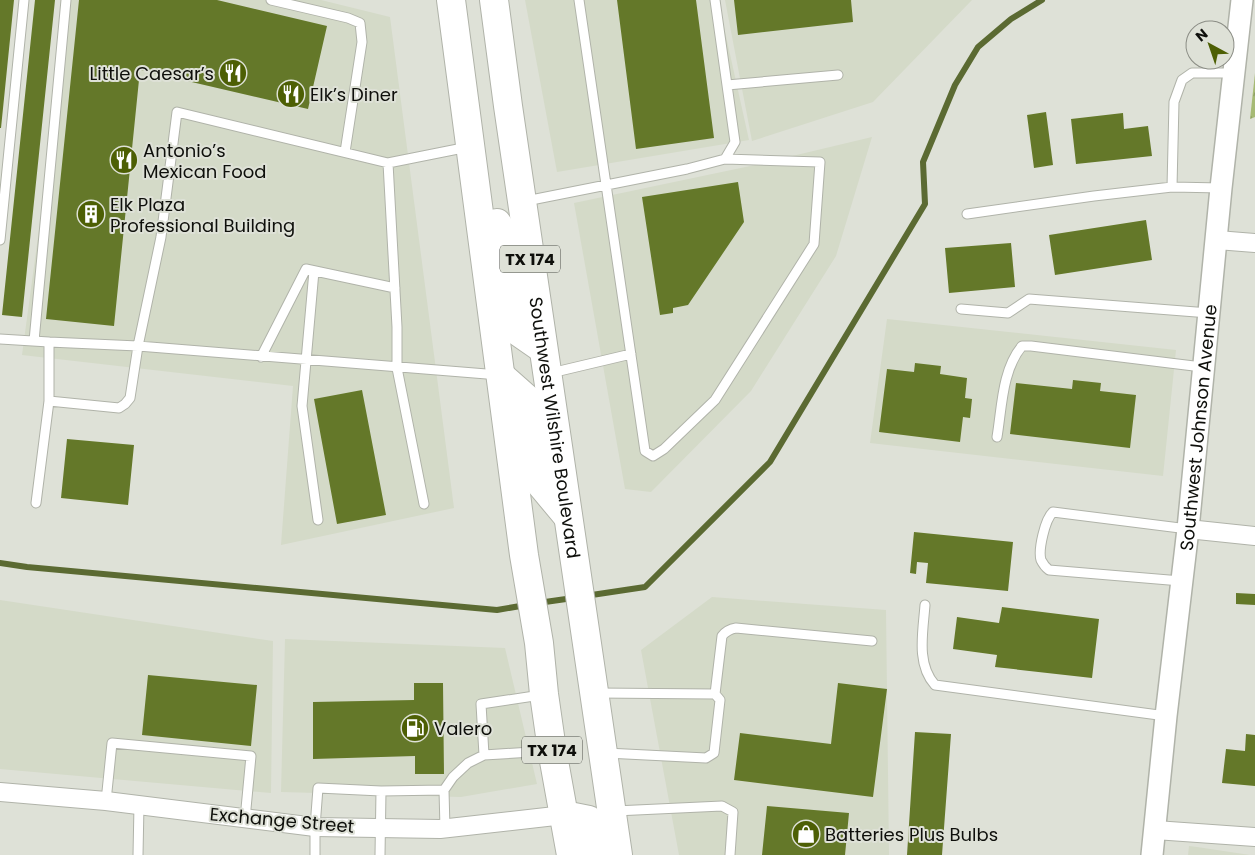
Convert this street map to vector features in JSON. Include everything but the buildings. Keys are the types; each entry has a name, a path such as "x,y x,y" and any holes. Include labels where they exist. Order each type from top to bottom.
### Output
{"main road":[{"name":"TX 174","path":"451,0 524,555 552,750 571,855"},
{"name":"Southwest Wilshire Boulevard","path":"494,0 618,855"},
{"path":"477,195 499,226 517,331 545,362"},
{"path":"501,376 527,399 538,481 568,517"},
{"path":"564,815 589,820 594,855"}],"street":[{"name":"Southwest Johnson Avenue","path":"1152,855 1188,529 1202,367 1242,4"},
{"path":"1217,240 1255,243"},
{"path":"1188,529 1255,536"},
{"name":"Exchange Street","path":"0,792 106,801 315,827 445,829 564,815"},
{"path":"1155,830 1255,837"}],"lane":[{"path":"0,240 24,0"},
{"path":"34,340 66,0"},
{"path":"271,0 348,18 360,23 362,42 345,152"},
{"path":"522,202 606,185 687,169 725,159 820,162 814,244 715,400 664,449 653,456 645,452 631,354 606,185 579,0"},
{"path":"715,0 736,142 725,159"},
{"path":"1172,187 1174,102 1182,80 1192,73 1235,73"},
{"path":"727,85 838,76"},
{"path":"49,401 119,408 130,398 138,346 161,237 177,112 388,162 471,146"},
{"path":"388,162 397,368 424,504"},
{"path":"967,214 1172,187 1221,188"},
{"path":"261,357 306,269 395,288"},
{"path":"314,271 302,406 318,520"},
{"path":"961,309 1008,312 1029,299 1209,313"},
{"path":"0,339 138,346 501,376"},
{"path":"36,503 49,401 49,342"},
{"path":"997,437 1008,369 1015,354 1022,346 1202,367"},
{"path":"545,362 631,354"},
{"path":"1181,581 1049,570 1042,562 1040,554 1046,520 1053,512 1188,529"},
{"path":"925,605 922,656 926,672 935,685 1166,716"},
{"path":"603,753 706,758 714,753 720,700 715,694 722,636 730,629 736,628 872,641"},
{"path":"594,693 715,694"},
{"path":"484,755 481,704 544,694"},
{"path":"106,801 112,743 251,756 245,819"},
{"path":"445,829 444,790 453,776 468,763 484,755 552,750"},
{"path":"315,855 318,788 381,791 444,790"},
{"path":"380,855 381,791"},
{"path":"138,855 139,805"},
{"path":"612,811 722,806 733,812 730,855"}],"shaded area":[{"path":"70,0 321,0 390,17 454,508 281,545 293,386 22,355"},
{"path":"525,0 718,0 749,140 557,172"},
{"path":"725,0 972,0 873,102 752,141"},
{"path":"872,137 836,256 751,391 651,492 625,489 574,203 755,165"},
{"path":"887,319 1176,350 1163,476 870,443"},
{"path":"712,597 886,610 889,855 679,855 641,650"},
{"path":"0,600 273,641 271,793 0,769"},
{"path":"285,639 505,648 537,784 461,797 281,792"},
{"path":"1189,846 1197,847 1250,855 1188,855"}],"green space":[{"path":"1255,73 1255,117 1250,119"}],"waterway":[{"path":"585,596 645,587 770,462 925,204 923,162 955,85 978,47 1011,19 1042,0"},
{"path":"0,563 497,610 526,605"},
{"path":"538,603 573,598"}],"place":[{"name":"Little Caesar’s","path":"233,73"},
{"name":"Elk’s Diner","path":"291,94"},
{"name":"Antonio’s Mexican Food","path":"124,160"},
{"name":"Elk Plaza Professional Building","path":"91,214"},
{"name":"Valero","path":"415,728"},
{"name":"Batteries Plus Bulbs","path":"806,834"}]}
